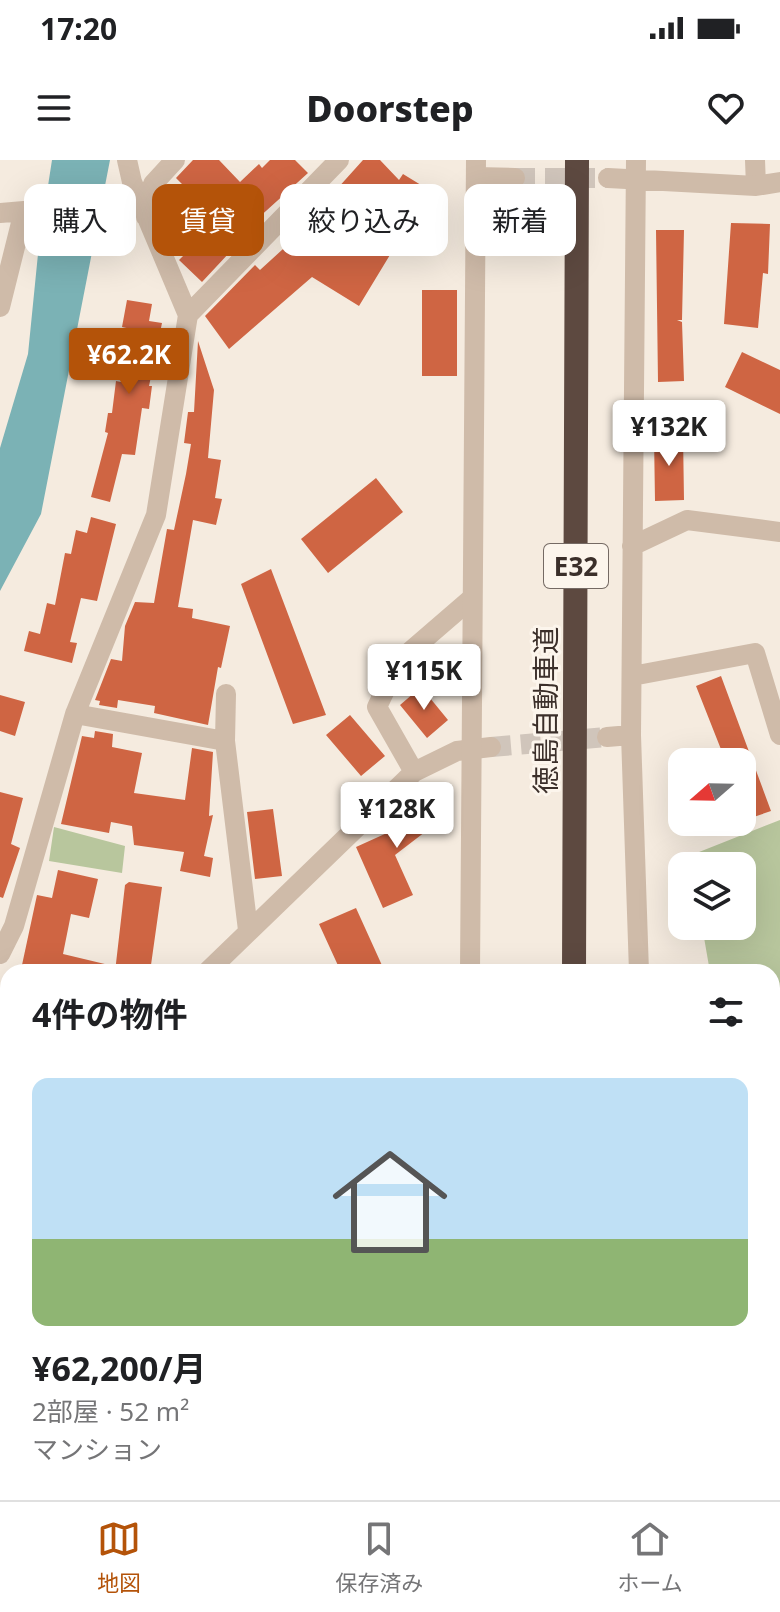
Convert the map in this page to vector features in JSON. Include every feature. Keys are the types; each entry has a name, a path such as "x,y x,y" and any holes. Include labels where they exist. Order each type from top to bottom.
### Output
{"highway":[{"name":"徳島自動車道","path":"574,964 577,160"}],"street":[{"path":"0,954 14,926 75,714 156,515 188,315 146,217 127,160"},
{"path":"146,217 153,184 175,160"},
{"path":"188,315 339,160"},
{"path":"755,160 756,186"},
{"path":"470,964 481,748 472,598 476,169 515,178"},
{"path":"636,169 631,735 639,964"},
{"path":"608,178 636,169 756,186 780,182"},
{"path":"0,213 24,211 0,307"},
{"path":"632,546 687,520 780,532"},
{"path":"414,772 377,707 399,661 472,598"},
{"path":"632,676 755,653 780,735"},
{"path":"226,694 225,741 248,930"},
{"path":"75,714 225,741"},
{"path":"607,737 631,735"},
{"path":"215,964 414,772 457,751 481,748"}],"green space":[{"path":"780,820 780,964 709,964 704,940 756,940 756,852 699,852 740,836 756,836 756,829"},
{"path":"54,827 125,846 122,873 49,861"}],"water":[{"path":"52,160 110,160 105,184 48,184"},
{"path":"38,256 91,256 41,514 0,591 0,448 28,354"}],"building":[{"path":"193,160 219,160 240,182 259,164 262,168 270,160 295,160 308,173 296,184 280,184 280,198 264,213 264,184 182,184 176,178"},
{"path":"363,160 380,160 399,180 403,174 419,184 341,184"},
{"path":"731,223 770,224 768,274 763,273 758,328 724,324"},
{"path":"656,230 684,230 682,320 677,320 682,322 684,381 658,382"},
{"path":"280,252 280,256 389,256 359,306 312,277 229,349 205,316 255,265 260,270"},
{"path":"183,256 226,256 202,282 179,260"},
{"path":"422,290 457,290 457,376 422,376"},
{"path":"127,300 152,304 149,321 162,323 149,386 152,386 149,409 142,408 135,455 122,454 110,502 91,497 108,433 105,432 108,413 112,413 116,381 121,382 131,329 122,327"},
{"path":"198,341 214,390 208,458 221,460 215,498 222,499 216,525 193,520 178,607 193,609 192,618 230,626 221,668 218,667 208,725 154,713 155,706 118,700 117,708 99,705 100,701 95,700 111,659 122,661 125,626 135,602 154,603 167,529 174,530 186,474 191,444 184,443 188,412 194,412"},
{"path":"742,352 780,370 780,414 725,387"},
{"path":"683,435 684,500 655,501 654,436"},
{"path":"376,478 403,512 328,573 301,539"},
{"path":"91,517 116,524 97,601 81,598 70,642 77,643 72,663 24,651 29,631 40,634 47,603 55,605 65,553 71,554 76,530 87,533"},
{"path":"271,569 326,715 293,724 241,584"},
{"path":"721,676 748,748 720,748 696,686"},
{"path":"421,687 448,720 427,738 400,705"},
{"path":"0,695 25,702 15,736 0,731"},
{"path":"350,715 385,756 361,776 326,735"},
{"path":"95,731 113,734 112,747 142,753 134,793 185,800 192,748 213,752 209,816 213,815 204,856 213,858 210,877 180,871 184,852 134,845 132,826 111,822 109,833 61,824 82,736 94,738"},
{"path":"756,770 771,811 756,816"},
{"path":"0,792 23,798 11,844 20,848 3,898 0,897"},
{"path":"420,796 433,812 447,806 451,812 395,855 413,895 383,908 356,847 398,828 391,818"},
{"path":"273,809 282,876 255,879 247,812"},
{"path":"58,870 98,879 89,918 71,914 63,954 105,964 22,964 37,895 52,898"},
{"path":"129,882 162,887 151,964 116,964 125,885"},
{"path":"356,908 381,964 337,964 319,924"}],"tunnel":[{"path":"515,178 608,178"},
{"path":"491,747 607,737"}]}
